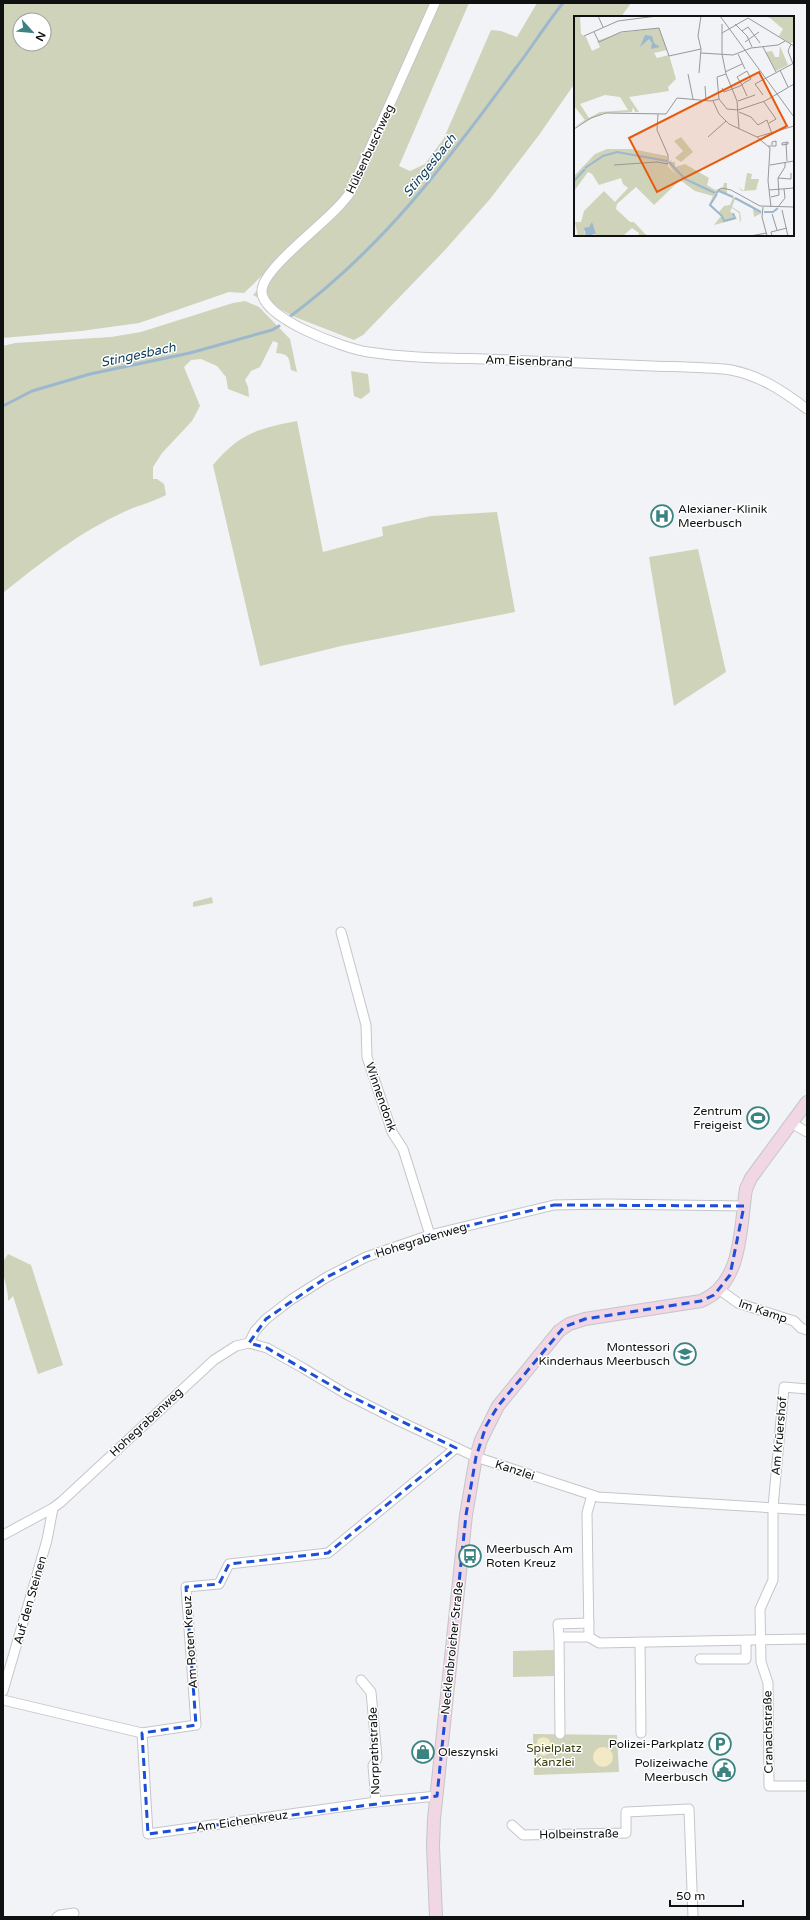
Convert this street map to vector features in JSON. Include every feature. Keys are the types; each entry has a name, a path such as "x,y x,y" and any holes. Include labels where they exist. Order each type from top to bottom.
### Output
{"main road":[{"name":"Necklenbroicher Straße","path":"436,1917 433,1846 437,1796 466,1515 476,1457 486,1426 498,1406 564,1327 585,1319 701,1301 714,1295 720,1290 730,1275 735,1263 746,1189 751,1178 807,1102"}],"street":[{"name":"Hülsenbuschweg","path":"261,292 264,280 273,270 335,212 347,198 361,172 435,3"},
{"name":"Am Eisenbrand","path":"261,292 265,302 297,327 310,334 359,351 446,358 731,370 750,374 770,384 807,409"},
{"name":"Winnendonk","path":"341,932 366,1025 367,1057 392,1132 403,1149 430,1235"},
{"path":"791,1123 807,1132"},
{"name":"Hohegrabenweg","path":"3,1535 53,1508 214,1360 236,1346 248,1343 255,1331 266,1319 292,1299 327,1277 366,1257 430,1235 554,1205 606,1204 744,1206"},
{"name":"Im Kamp","path":"720,1290 738,1303 794,1321 802,1328 807,1330"},
{"name":"Kanzlei","path":"248,1343 267,1348 304,1368 346,1394 476,1457 598,1497 807,1510"},
{"name":"Am Krüershof","path":"773,1507 784,1387 807,1389"},
{"name":"Am Roten Kreuz","path":"3,1700 142,1733 196,1725 186,1588 219,1584 229,1564 328,1553 456,1448"},
{"path":"589,1637 587,1513 592,1495"},
{"name":"Cranachstraße","path":"773,1507 773,1580 760,1609 761,1662 768,1683 769,1786 807,1786"},
{"name":"Auf den Steinen","path":"3,1691 47,1540 53,1508"},
{"path":"560,1734 558,1624 589,1623"},
{"path":"559,1637 589,1637 599,1643 807,1639"},
{"path":"700,1659 746,1659 746,1641"},
{"path":"640,1642 641,1733"},
{"name":"Norprathstraße","path":"361,1680 371,1693 376,1758 373,1766 376,1802"},
{"name":"Am Eichenkreuz","path":"142,1733 148,1834 376,1802 437,1796"},
{"name":"Holbeinstraße","path":"512,1825 523,1835 626,1833 626,1812 689,1809 692,1917"},
{"path":"57,1917 60,1915 74,1913"}],"highlighted area":[{"path":"554,1205 744,1206 730,1275 714,1295 701,1301 585,1319 564,1327 498,1406 486,1426 476,1457 466,1515 437,1796 148,1834 142,1733 196,1725 186,1587 219,1584 229,1564 328,1553 456,1448 346,1394 267,1348 249,1343 266,1319 327,1277 366,1257 430,1235"}],"green space":[{"path":"3,3 469,3 399,166 410,171 425,164 444,138 491,30 501,31 517,37 537,3 631,3 622,16 574,16 574,84 539,135 490,199 445,250 363,335 354,340 295,317 253,295 274,273 344,208 355,193 374,153 368,149 349,189 339,201 244,293 229,292 139,323 81,331 3,338"},
{"path":"245,301 259,307 290,339 297,372 291,370 288,357 284,354 276,353 278,343 273,341 260,367 251,371 245,380 248,387 249,397 228,389 226,377 217,366 201,359 191,360 184,367 200,406 192,421 162,453 153,467 153,479 157,479 164,484 166,495 126,511 93,528 46,559 3,593 3,346 15,343 111,337 141,332 233,303"},
{"path":"351,371 368,374 370,392 361,399 354,396"},
{"path":"297,421 323,552 383,536 382,527 431,516 497,512 515,612 341,646 260,666 213,465 232,446 250,434"},
{"path":"698,549 726,672 674,706 649,557"},
{"path":"212,897 213,903 193,907 193,902"},
{"path":"8,1254 31,1265 63,1365 38,1374 13,1296 8,1301 2,1265"},
{"path":"555,1650 555,1676 513,1677 513,1651"},
{"name":"Spielplatz Kanzlei","path":"533,1734 617,1735 619,1772 534,1775"}],"sand":[{"path":"543,1737 549,1739 551,1745 549,1753 544,1756 539,1754 536,1746 538,1739"},
{"path":"603,1747 610,1750 613,1757 610,1764 603,1767 596,1764 593,1757 596,1750"},
{"path":"538,1761 548,1761 550,1766 538,1767"}],"waterway":[{"name":"Stingesbach","path":"288,318 354,263 411,202 464,137 563,3"},
{"name":"Stingesbach","path":"3,406 32,391 90,374 190,353 272,330 279,326"}],"place":[{"name":"Alexianer-Klinik Meerbusch","path":"662,516"},
{"name":"Zentrum Freigeist","path":"758,1118"},
{"name":"Montessori Kinderhaus Meerbusch","path":"685,1354"},
{"name":"Meerbusch Am Roten Kreuz","path":"470,1556"},
{"name":"Polizei-Parkplatz","path":"720,1744"},
{"name":"Oleszynski","path":"423,1752"},
{"name":"Polizeiwache Meerbusch","path":"724,1770"}]}
